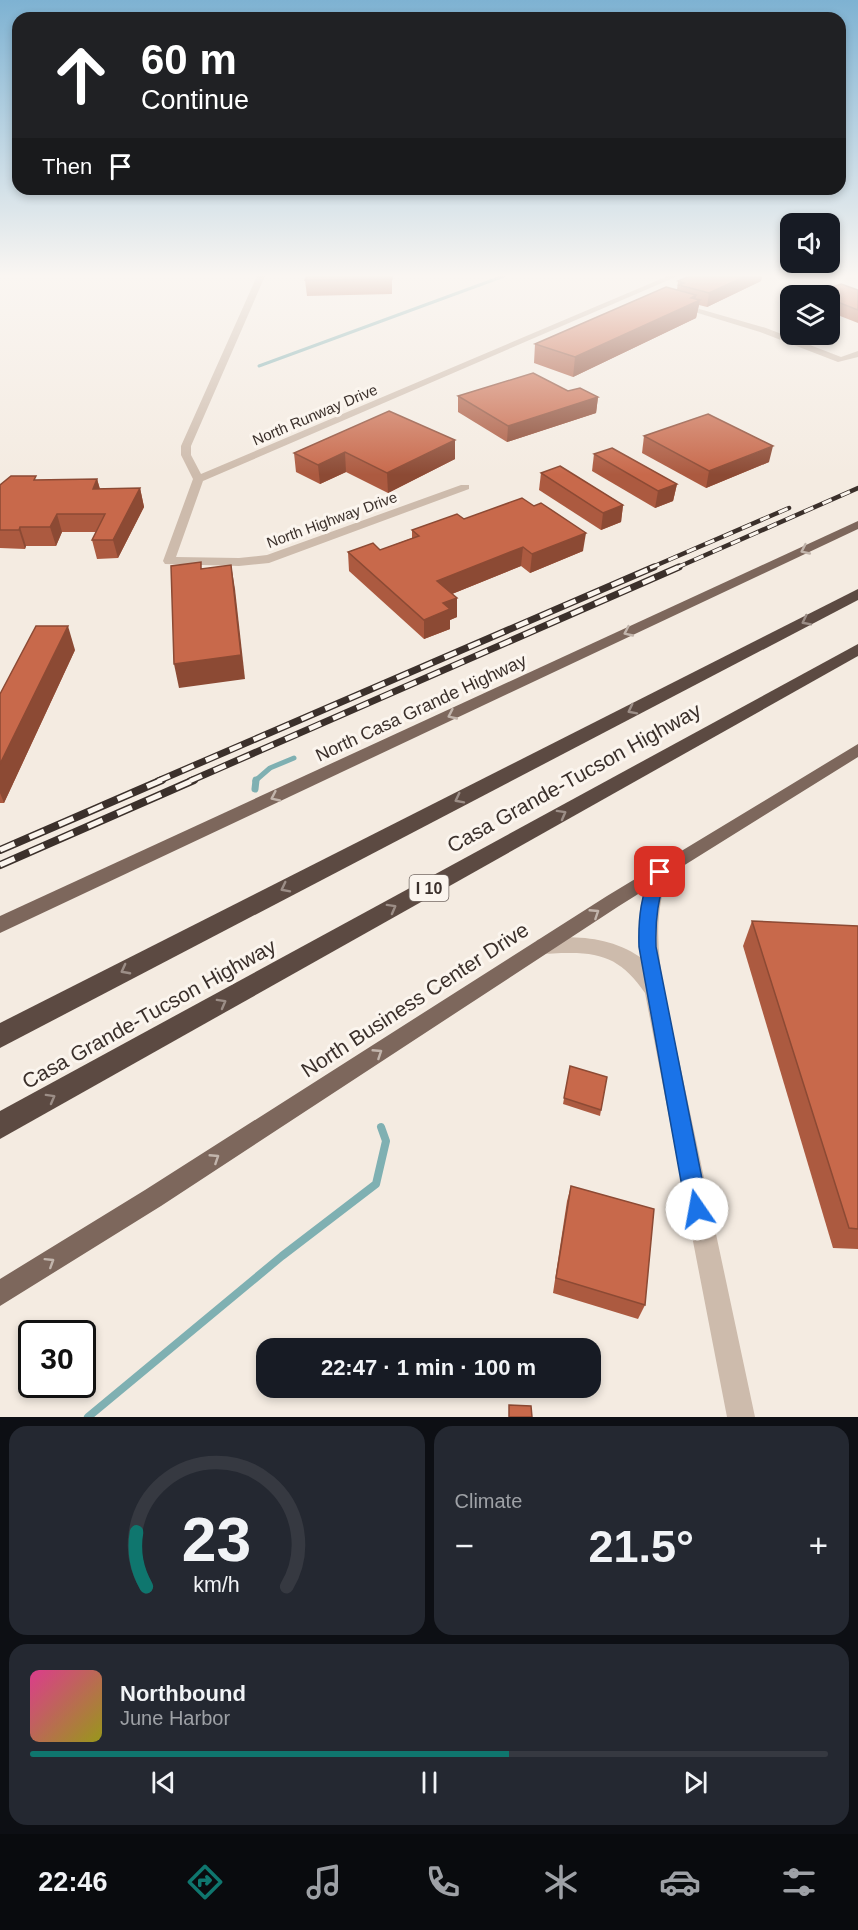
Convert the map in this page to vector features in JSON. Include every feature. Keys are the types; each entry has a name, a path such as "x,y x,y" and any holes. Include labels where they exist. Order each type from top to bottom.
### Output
{"highway":[{"name":"Casa Grande-Tucson Highway","path":"0,1036 858,594"},
{"name":"Casa Grande-Tucson Highway","path":"0,1126 858,649"}],"main road":[{"name":"North Casa Grande Highway","path":"0,925 858,525"},
{"name":"North Business Center Drive","path":"0,1293 153,1198 660,872 858,750"}],"street":[{"path":"198,479 186,455 186,446 232,342"},
{"name":"North Runway Drive","path":"198,479 524,342"},
{"path":"795,342 841,360 858,354"},
{"name":"North Highway Drive","path":"198,479 170,561 239,562 269,559 465,487"},
{"path":"660,872 652,891 647,917 647,947 741,1417"},
{"path":"544,946 581,943 608,950 632,962 654,990"}],"building":[{"path":"539,342 608,342 575,357 535,344"},
{"path":"533,373 568,391 580,388 598,397 508,426 458,396"},
{"path":"389,411 455,440 387,473 345,452 318,465 294,453"},
{"path":"708,414 773,446 709,471 644,436"},
{"path":"612,448 677,484 658,491 594,454"},
{"path":"560,466 623,505 603,513 541,473"},
{"path":"11,476 36,476 34,480 97,479 93,489 140,488 113,540 92,540 105,514 57,514 50,527 0,530 0,485"},
{"path":"522,498 534,506 541,503 586,533 532,554 523,547 437,581 457,598 443,603 450,609 424,620 348,552 373,543 380,550 419,536 412,530 457,514 464,519"},
{"path":"201,562 201,569 231,565 241,655 174,664 171,566"},
{"path":"36,626 68,626 0,764 0,694"},
{"path":"752,921 858,926 858,1229 849,1228"},
{"path":"570,1066 607,1077 601,1110 564,1098"},
{"path":"571,1186 654,1209 645,1305 556,1278"},
{"path":"509,1405 531,1406 532,1417 509,1417"}],"waterway":[{"path":"259,366 324,342"},
{"path":"256,780 270,768 294,758"},
{"path":"255,789 256,780"},
{"path":"88,1417 282,1256 376,1184 386,1141 381,1127"}],"railway":[{"path":"676,568 858,488"},
{"path":"650,568 789,508"},
{"path":"158,781 654,567"},
{"path":"190,781 679,567"},
{"path":"0,850 162,780"},
{"path":"0,865 194,780"}],"route":[{"path":"660,872 652,891 647,917 647,947 697,1209"}]}
